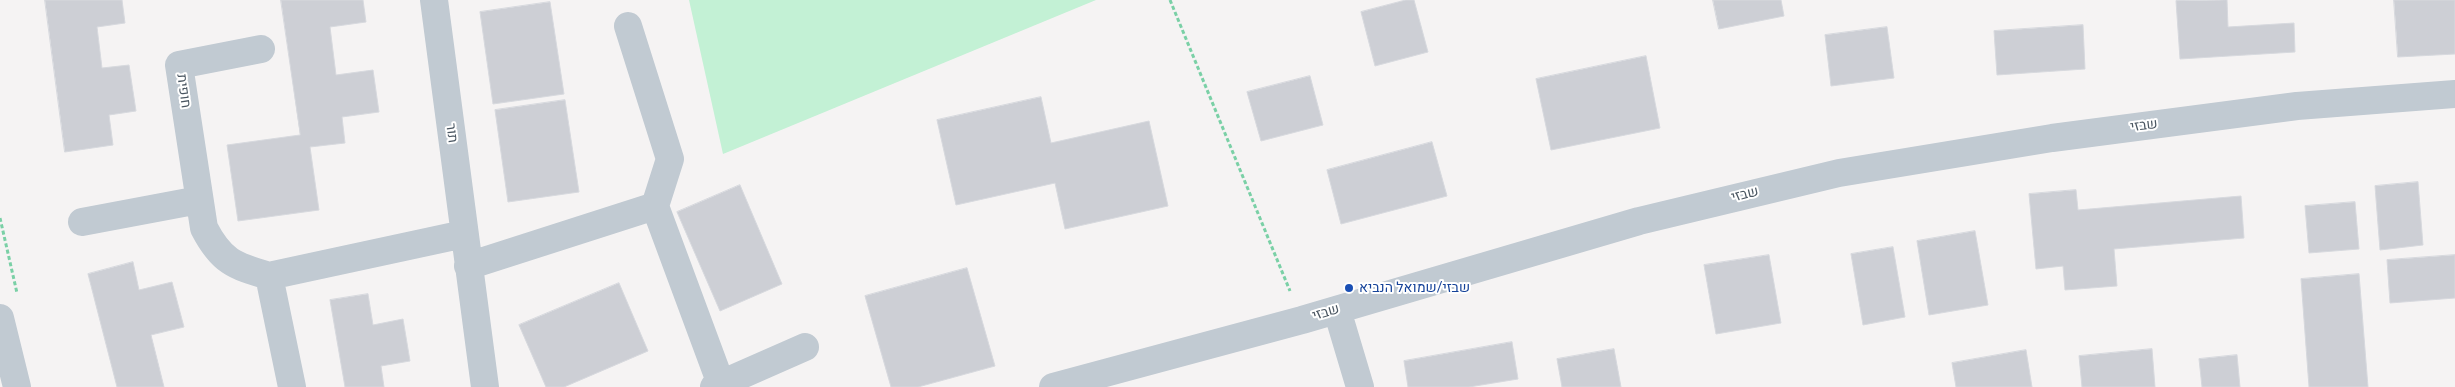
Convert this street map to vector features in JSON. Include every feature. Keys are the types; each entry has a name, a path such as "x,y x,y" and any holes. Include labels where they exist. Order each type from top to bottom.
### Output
{"street":[{"name":"תור","path":"434,0 485,387"},
{"path":"628,26 670,159 655,206 718,385 805,347"},
{"name":"חופית","path":"262,49 179,65 204,228 212,244 225,260 241,268 269,276 464,234"},
{"name":"שבזי","path":"1053,387 1302,320 1640,221 1840,173 2052,138 2258,112 2455,94"},
{"path":"82,222 200,200"},
{"path":"468,266 655,206"},
{"path":"269,276 292,387"},
{"path":"1337,310 1360,387"},
{"path":"0,318 16,387"}],"path":[{"path":"1170,0 1302,320"}],"green space":[{"path":"689,0 1096,0 723,154"}],"building":[{"path":"45,0 122,0 125,23 97,27 102,68 129,65 136,111 109,115 113,145 65,152"},
{"path":"281,0 363,0 366,22 330,27 336,75 373,70 379,112 342,117 345,143 310,147 319,210 238,221 227,145 300,135"},
{"path":"1406,0 1414,0 1428,52 1375,66 1361,12"},
{"path":"1713,0 1781,0 1784,16 1719,29"},
{"path":"2227,0 2228,27 2294,23 2295,52 2180,59 2176,1"},
{"path":"2394,0 2455,0 2455,54 2398,57"},
{"path":"550,2 564,94 493,104 480,12"},
{"path":"2083,25 2085,69 1997,75 1994,31"},
{"path":"1887,27 1894,78 1831,86 1825,35"},
{"path":"1646,56 1660,128 1551,150 1536,79"},
{"path":"1310,76 1323,125 1261,141 1247,92"},
{"path":"1041,97 1051,143 1149,121 1168,206 1065,229 1055,183 956,205 937,120"},
{"path":"565,100 579,192 508,202 495,110"},
{"path":"1432,142 1447,196 1341,224 1327,170"},
{"path":"2418,182 2423,245 2380,250 2375,186"},
{"path":"740,185 782,284 720,311 677,212"},
{"path":"2076,190 2078,210 2241,196 2244,238 2114,249 2117,286 2065,290 2063,266 2036,269 2029,194"},
{"path":"2355,202 2359,249 2309,253 2305,206"},
{"path":"1975,231 1988,305 1929,315 1917,241"},
{"path":"1893,247 1905,317 1863,325 1851,254"},
{"path":"1769,255 1781,323 1716,334 1704,265"},
{"path":"2455,255 2455,298 2390,303 2387,260"},
{"path":"133,262 139,290 172,282 184,327 151,335 164,387 117,387 88,274"},
{"path":"967,268 995,366 918,387 891,387 865,296"},
{"path":"2359,274 2368,387 2309,387 2301,279"},
{"path":"619,283 648,351 564,387 546,387 519,325"},
{"path":"368,294 373,325 403,319 410,361 381,366 384,387 345,387 330,300"},
{"path":"1512,342 1518,379 1469,387 1408,387 1404,361"},
{"path":"1614,349 1621,387 1562,387 1557,359"},
{"path":"2152,349 2155,387 2082,387 2079,356"},
{"path":"2026,350 2032,387 1956,387 1952,363"},
{"path":"2237,355 2240,387 2202,387 2199,359"}],"place":[{"name":"שבזי/שמואל הנביא","path":"1349,288"}]}
